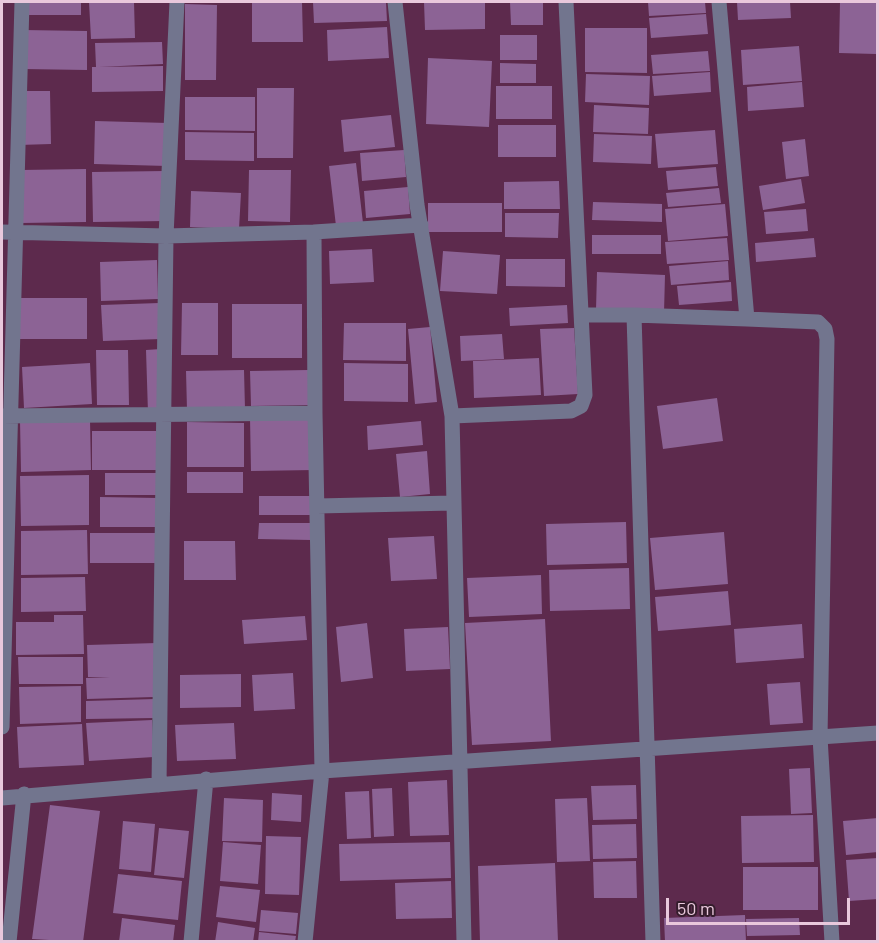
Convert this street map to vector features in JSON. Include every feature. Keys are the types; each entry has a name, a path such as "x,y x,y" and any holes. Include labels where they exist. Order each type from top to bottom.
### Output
{"street":[{"path":"2,727 8,232 22,2"},
{"path":"159,785 166,236 177,2"},
{"path":"395,2 421,225 452,416 464,942"},
{"path":"452,416 571,411 581,406 585,395 583,315 566,2"},
{"path":"719,2 747,319"},
{"path":"8,232 166,236 314,232 421,225"},
{"path":"305,942 322,771 314,232"},
{"path":"583,315 818,322 825,329 827,339 820,737 832,942"},
{"path":"634,315 653,942"},
{"path":"5,416 315,412"},
{"path":"317,506 453,503"},
{"path":"2,798 24,794 159,785 206,779 878,733"},
{"path":"190,942 206,779"},
{"path":"9,942 24,794"}],"building":[{"path":"26,2 81,2 81,15 26,15"},
{"path":"89,2 134,2 135,38 91,39"},
{"path":"302,2 303,42 252,42 252,3"},
{"path":"313,2 386,2 387,21 314,23"},
{"path":"424,2 485,2 485,29 425,30"},
{"path":"510,2 543,2 543,25 511,25"},
{"path":"648,2 705,2 706,13 649,16"},
{"path":"737,2 790,2 791,18 738,20"},
{"path":"840,2 877,2 876,54 839,53"},
{"path":"185,4 217,5 216,80 185,80"},
{"path":"706,14 708,34 651,38 649,18"},
{"path":"387,27 389,58 328,61 327,30"},
{"path":"585,28 647,28 647,73 585,72"},
{"path":"23,30 87,31 87,70 23,69"},
{"path":"500,35 537,35 537,60 500,60"},
{"path":"162,42 163,64 99,67 163,66 163,91 92,92 92,67 96,67 95,43"},
{"path":"799,46 802,81 743,85 741,50"},
{"path":"708,51 710,71 653,74 651,55"},
{"path":"428,58 492,61 489,127 426,124"},
{"path":"500,63 536,64 536,83 500,83"},
{"path":"710,72 711,92 654,96 652,76"},
{"path":"586,74 650,76 649,105 585,102"},
{"path":"802,82 804,107 748,111 747,87"},
{"path":"496,86 552,86 552,119 496,119"},
{"path":"257,88 294,88 293,158 257,158"},
{"path":"19,91 50,91 51,144 19,145"},
{"path":"185,97 255,97 255,131 185,130"},
{"path":"594,105 649,108 648,134 593,132"},
{"path":"391,115 395,147 344,152 341,120"},
{"path":"95,121 168,123 167,166 94,164"},
{"path":"498,125 556,125 556,157 498,157"},
{"path":"715,130 718,164 658,168 655,134"},
{"path":"185,132 254,133 254,161 185,160"},
{"path":"594,134 652,136 651,164 593,162"},
{"path":"805,139 809,176 786,179 782,142"},
{"path":"404,150 406,177 362,181 360,153"},
{"path":"356,163 363,223 336,226 329,166"},
{"path":"716,167 718,186 668,190 666,171"},
{"path":"86,169 86,222 22,223 21,170"},
{"path":"249,170 291,170 290,222 248,221"},
{"path":"165,171 166,221 93,222 92,172"},
{"path":"801,179 805,203 763,210 759,186"},
{"path":"559,181 560,209 504,209 504,182"},
{"path":"408,187 410,214 366,218 364,191"},
{"path":"719,188 721,203 668,207 666,193"},
{"path":"191,191 241,193 239,229 190,227"},
{"path":"593,202 662,204 662,222 592,220"},
{"path":"428,203 502,203 502,232 428,232"},
{"path":"725,204 728,236 668,241 665,209"},
{"path":"806,209 808,231 766,234 764,212"},
{"path":"505,213 559,213 558,238 505,237"},
{"path":"592,235 661,235 661,254 592,254"},
{"path":"727,238 729,260 667,264 665,242"},
{"path":"814,238 816,257 756,262 755,243"},
{"path":"372,249 374,282 330,284 329,251"},
{"path":"443,251 500,255 497,294 440,291"},
{"path":"506,259 565,259 565,287 506,286"},
{"path":"157,260 158,299 101,301 100,262"},
{"path":"728,261 729,280 671,285 669,266"},
{"path":"597,272 665,275 664,313 596,310"},
{"path":"731,282 732,301 679,305 677,286"},
{"path":"18,298 87,298 87,339 19,339"},
{"path":"159,303 161,339 103,341 101,305"},
{"path":"182,303 218,303 218,355 181,355"},
{"path":"232,304 302,304 302,358 232,358"},
{"path":"567,305 568,323 510,326 509,308"},
{"path":"344,323 406,323 406,361 343,360"},
{"path":"430,327 437,402 415,404 408,329"},
{"path":"574,328 578,394 544,396 540,329"},
{"path":"502,334 504,359 461,361 460,336"},
{"path":"161,349 164,413 148,413 146,350"},
{"path":"96,350 128,350 129,405 97,405"},
{"path":"539,358 541,395 474,398 473,361"},
{"path":"90,363 92,404 24,408 22,367"},
{"path":"344,363 408,364 408,402 344,401"},
{"path":"244,370 245,409 187,410 186,371"},
{"path":"308,370 308,405 251,406 250,371"},
{"path":"717,398 723,441 663,449 657,406"},
{"path":"313,417 314,470 251,471 250,418"},
{"path":"90,420 91,470 21,472 20,421"},
{"path":"421,421 423,445 368,450 367,426"},
{"path":"187,422 244,423 244,467 187,467"},
{"path":"92,431 156,431 156,470 92,470"},
{"path":"427,451 430,494 400,497 396,454"},
{"path":"187,472 243,472 243,493 187,493"},
{"path":"105,473 156,473 156,495 105,495"},
{"path":"89,475 89,525 21,526 20,476"},
{"path":"259,496 311,496 311,515 259,515"},
{"path":"100,497 158,498 159,527 100,527"},
{"path":"626,522 627,563 547,565 546,524"},
{"path":"259,523 311,523 311,540 258,539"},
{"path":"87,530 88,574 21,575 21,531"},
{"path":"724,532 728,584 655,590 650,538"},
{"path":"90,533 159,533 159,563 90,563"},
{"path":"434,536 437,579 391,581 388,538"},
{"path":"184,541 235,541 236,580 184,580"},
{"path":"629,568 630,609 550,611 549,570"},
{"path":"541,575 542,614 469,617 467,578"},
{"path":"85,577 86,611 21,612 21,578"},
{"path":"728,591 731,625 658,631 655,597"},
{"path":"54,615 83,615 84,654 16,655 16,622 54,622"},
{"path":"305,616 307,640 244,644 242,620"},
{"path":"545,619 551,741 472,745 465,623"},
{"path":"367,623 373,678 341,682 336,627"},
{"path":"802,624 804,658 736,663 734,629"},
{"path":"448,627 450,669 406,671 404,629"},
{"path":"157,643 154,697 87,699 86,678 110,677 88,677 87,645"},
{"path":"18,657 83,657 83,684 19,684"},
{"path":"293,673 295,709 254,711 252,675"},
{"path":"241,674 241,707 180,708 180,675"},
{"path":"800,682 803,723 770,725 767,684"},
{"path":"81,686 81,722 20,724 19,687"},
{"path":"155,699 155,718 86,719 86,701"},
{"path":"152,720 154,757 89,761 86,723"},
{"path":"234,723 236,759 177,761 175,725"},
{"path":"82,724 84,765 19,768 17,727"},
{"path":"810,768 812,813 791,814 789,769"},
{"path":"447,780 449,835 410,836 408,782"},
{"path":"636,785 637,819 593,820 591,786"},
{"path":"392,788 394,836 374,837 372,789"},
{"path":"369,791 371,838 347,839 345,792"},
{"path":"272,793 302,795 301,822 271,820"},
{"path":"224,798 263,800 262,842 222,841"},
{"path":"587,798 590,861 557,862 555,799"},
{"path":"50,805 100,811 83,942 32,939"},
{"path":"813,815 814,862 742,863 741,816"},
{"path":"878,818 878,852 846,855 843,821"},
{"path":"123,821 155,824 151,872 119,869"},
{"path":"636,824 637,858 593,859 592,825"},
{"path":"159,828 189,831 184,878 154,875"},
{"path":"266,836 301,837 299,895 265,894"},
{"path":"223,842 261,845 258,884 220,881"},
{"path":"450,842 451,878 340,881 339,844"},
{"path":"878,858 878,899 849,901 846,860"},
{"path":"636,861 637,898 594,898 593,862"},
{"path":"555,863 558,942 480,942 478,866"},
{"path":"743,867 818,867 818,910 743,910"},
{"path":"118,874 182,881 178,920 113,913"},
{"path":"451,881 452,918 396,919 395,883"},
{"path":"220,886 260,890 256,922 216,917"},
{"path":"261,910 298,913 296,934 259,931"},
{"path":"745,915 746,942 665,942 664,918"},
{"path":"122,918 175,925 173,942 119,942"},
{"path":"799,918 800,935 747,936 746,919"},
{"path":"218,922 255,928 253,942 215,942"},
{"path":"259,932 296,936 295,942 258,942"}]}
